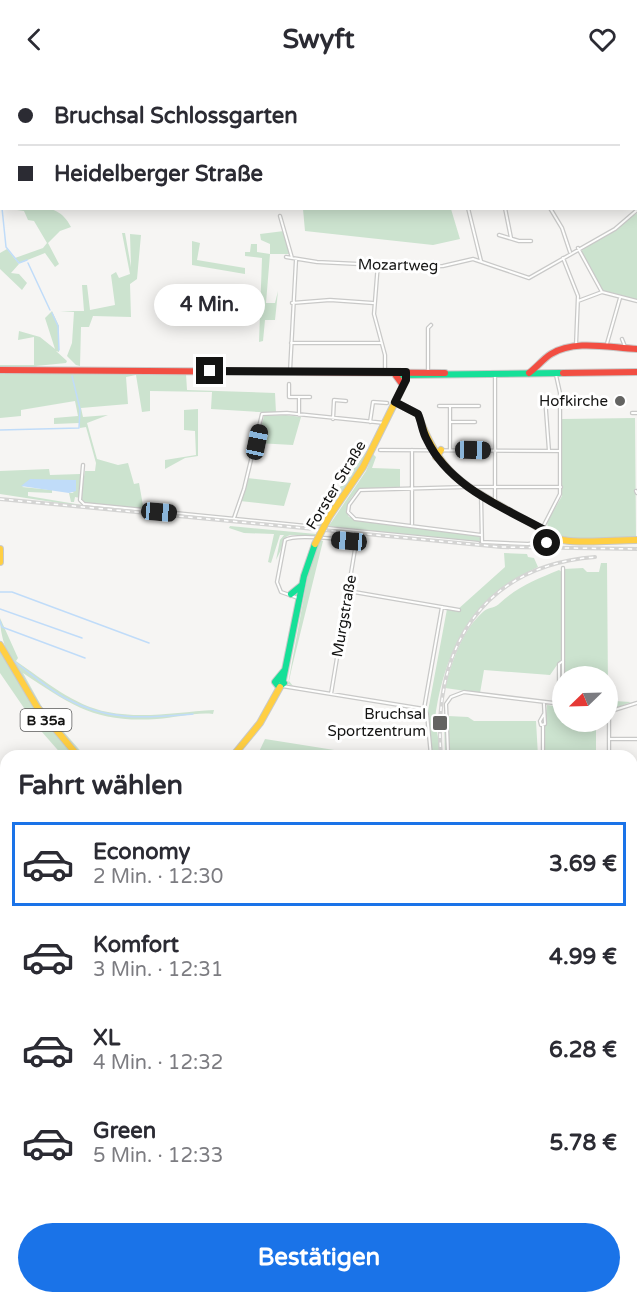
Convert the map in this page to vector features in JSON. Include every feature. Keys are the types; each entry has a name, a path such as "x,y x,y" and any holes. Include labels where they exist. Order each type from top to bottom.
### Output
{"main road":[{"path":"529,373 542,360 561,349 606,347 637,349"},
{"path":"542,360 542,368 556,374"},
{"path":"0,370 428,374 637,372"},
{"path":"390,373 402,386"},
{"name":"Forster Straße","path":"238,750 260,723 280,683 302,585 315,544 329,517 371,453 402,386 405,373"},
{"path":"395,402 418,414 436,457 450,473 482,495 560,539 637,540"},
{"path":"391,411 403,406"},
{"path":"436,457 441,450"},
{"path":"0,549 0,562"},
{"path":"289,594 302,585"},
{"name":"B 35a","path":"0,639 7,658"},
{"name":"B 35a","path":"0,645 19,680 46,720 73,750"}],"street":[{"path":"468,210 481,261"},
{"path":"505,210 511,238"},
{"path":"551,210 562,228 570,252"},
{"name":"Mozartweg","path":"286,257 297,260 426,267 443,266 466,260 481,261 529,278 570,252 615,229 637,211"},
{"path":"280,216 292,258"},
{"path":"499,235 531,241"},
{"path":"578,248 602,292"},
{"path":"563,258 578,301 575,314 576,347"},
{"path":"290,372 292,303 297,260"},
{"path":"378,263 373,303 390,373"},
{"path":"578,301 602,292 637,302"},
{"path":"606,347 620,297"},
{"path":"292,303 330,300 373,303"},
{"path":"428,374 428,328 431,325"},
{"path":"622,339 626,349"},
{"path":"291,343 381,343"},
{"path":"495,372 495,502"},
{"path":"542,529 560,496 561,487 556,374"},
{"path":"289,384 289,397 310,397"},
{"path":"298,415 299,397"},
{"path":"545,397 549,451"},
{"path":"333,419 334,400 346,401"},
{"path":"370,422 373,402 387,404"},
{"path":"439,406 479,406"},
{"path":"450,406 450,450"},
{"path":"632,413 637,413"},
{"path":"234,518 244,489 262,414 385,423"},
{"path":"450,422 475,422"},
{"path":"380,450 561,450"},
{"path":"412,450 412,524"},
{"path":"83,465 82,504 480,542 528,544 560,539"},
{"path":"481,535 412,524 355,519 349,515 348,508 358,491 363,489 561,487"},
{"path":"480,542 482,495"},
{"path":"549,542 550,533"},
{"name":"Murgstraße","path":"289,594 281,592 276,584 282,546 286,539 302,537 349,541 354,544 356,549 331,694"},
{"path":"563,568 563,666"},
{"path":"348,591 459,610"},
{"path":"289,594 300,597"},
{"path":"430,750 427,714 424,709 442,607"},
{"path":"559,666 563,661"},
{"path":"280,683 291,688 424,709"},
{"path":"447,750 446,704 457,694 464,692 552,704"},
{"path":"618,709 637,703"},
{"path":"543,750 543,725 540,721 544,714 544,704"},
{"path":"609,732 609,750"},
{"path":"609,739 637,739"}],"green space":[{"path":"17,210 53,210 60,213 71,227 60,231 48,243 59,264 55,267 45,253 20,263 15,258 43,248 47,243 34,221 28,220 24,211"},
{"path":"303,210 451,210 460,239 433,245 305,231"},
{"path":"637,213 637,301 601,293 581,251"},
{"path":"284,231 289,254 270,254 270,244 261,240 260,234"},
{"path":"122,233 125,233 131,267 130,234 141,235 137,279 130,284 131,317 93,316 89,327 81,327 80,366 76,365 67,356 72,343 74,312 60,311 84,311 82,285 87,285 90,310 115,305 111,275 116,272 119,278 130,274"},
{"path":"192,241 200,243 197,260 245,268 245,274 192,265"},
{"path":"251,244 257,244 257,252 270,254 266,303 275,303 278,291 275,320 265,320 263,341 259,342 262,258 245,256 245,252 250,252"},
{"path":"7,249 19,264 11,273 19,274 27,283 22,290 0,269 0,253"},
{"path":"52,311 59,326 59,352 56,351 67,361 66,363 36,366 39,369 0,369 0,365 34,365 34,337 18,340 19,331 40,337 55,349 45,318"},
{"path":"0,373 186,374 187,390 275,393 276,413 211,409 212,392 150,391 150,411 142,412 136,375 126,377 128,404 81,408 83,417 108,415 87,423 97,459 118,465 128,463 134,484 139,483 144,511 237,518 295,526 72,505 0,494 0,471 49,469 50,475 80,474 80,498 75,497 74,502 71,502 69,493 74,493 49,482 37,482 22,487 52,490 52,493 28,492 28,496 82,505 80,500 85,471 95,471 96,463 86,427 80,428 79,423 54,424 54,418 78,416 75,401 21,410 21,416 0,418"},
{"path":"198,409 198,456 185,458 165,469 165,460 196,455 195,431 184,430 184,410"},
{"path":"264,416 301,417 293,445 257,443"},
{"path":"635,418 636,538 566,538 548,529 547,522 562,496 562,419"},
{"path":"375,440 361,466 320,526 316,526 326,506"},
{"path":"373,454 376,457 372,468 400,469 400,488 362,488 350,501 347,509 349,517 480,535 480,544 328,527 366,471"},
{"path":"247,478 291,483 284,506 240,501"},
{"path":"230,526 316,534 315,537 289,535 276,560 280,540 284,535 280,535 271,563 268,562 274,534 244,533 229,528"},
{"path":"320,540 323,541 289,681 293,686 288,684 309,569"},
{"path":"504,553 527,554 528,557 534,558 538,567 516,579 481,608 456,644 441,687 436,711 440,750 431,750 428,711 447,609 457,610 505,567"},
{"path":"601,563 607,563 608,666 565,666 564,569 583,568 587,572 599,572"},
{"path":"559,570 562,572 562,658 556,666 552,666 550,675 484,670 480,693 445,688 459,647 476,619 484,611 497,606 520,588"},
{"path":"0,618 18,658 16,661 71,698 95,709 121,714 148,715 214,710 213,714 136,720 101,715 56,695 23,673 42,707 80,750 76,750 28,692 8,655 2,636"},
{"path":"0,651 36,709 71,750 58,750 35,724 0,673"},
{"path":"618,701 631,702 618,707"},
{"path":"547,705 552,706 552,732 596,732 596,750 543,750"},
{"path":"448,716 468,717 474,721 536,721 538,750 445,750 444,720"},
{"path":"265,739 334,750 260,750"}],"water":[{"path":"30,479 76,480 76,491 69,493 21,486"}],"waterway":[{"path":"2,210 6,247 19,263 27,260"},
{"path":"28,263 50,310"},
{"path":"52,313 58,326 59,350"},
{"path":"0,430 79,428 80,409 72,376"},
{"path":"0,592 12,592 149,643"},
{"path":"0,609 82,638"},
{"path":"0,621 2,627 85,658"},
{"path":"0,653 5,656"},
{"path":"12,660 58,694 81,706 97,711 112,715 143,717 193,714"}],"railway":[{"path":"0,499 501,547 637,549"},
{"path":"441,750 440,717 445,681 456,648 472,620 494,596 522,577 556,564 595,557"}],"traffic: fast":[{"path":"401,375 560,373"},
{"path":"283,680 304,576 315,544"},
{"path":"291,594 302,585"},
{"path":"279,678 284,683 279,687 275,682 284,671"}],"traffic: slow":[{"path":"329,517 363,467 406,380 405,373"},
{"path":"395,402 418,414 436,452 458,478 486,498 547,533 571,541 637,540"},
{"path":"436,457 441,450"},
{"path":"315,544 329,517"},
{"path":"0,549 0,562"},
{"path":"0,645 37,707 73,750"},
{"path":"238,750 260,723 280,687"}],"traffic: jam":[{"path":"529,373 545,358 560,349 582,346 637,349"},
{"path":"0,370 445,373"},
{"path":"563,373 637,372"},
{"path":"394,373 402,384"}],"place":[{"name":"Hofkirche","path":"620,401"},
{"name":"Bruchsal Sportzentrum","path":"440,723"}],"route":[{"path":"210,371 406,372 406,380 395,402 418,414 424,435 442,465 468,487 550,533 547,543"}]}
